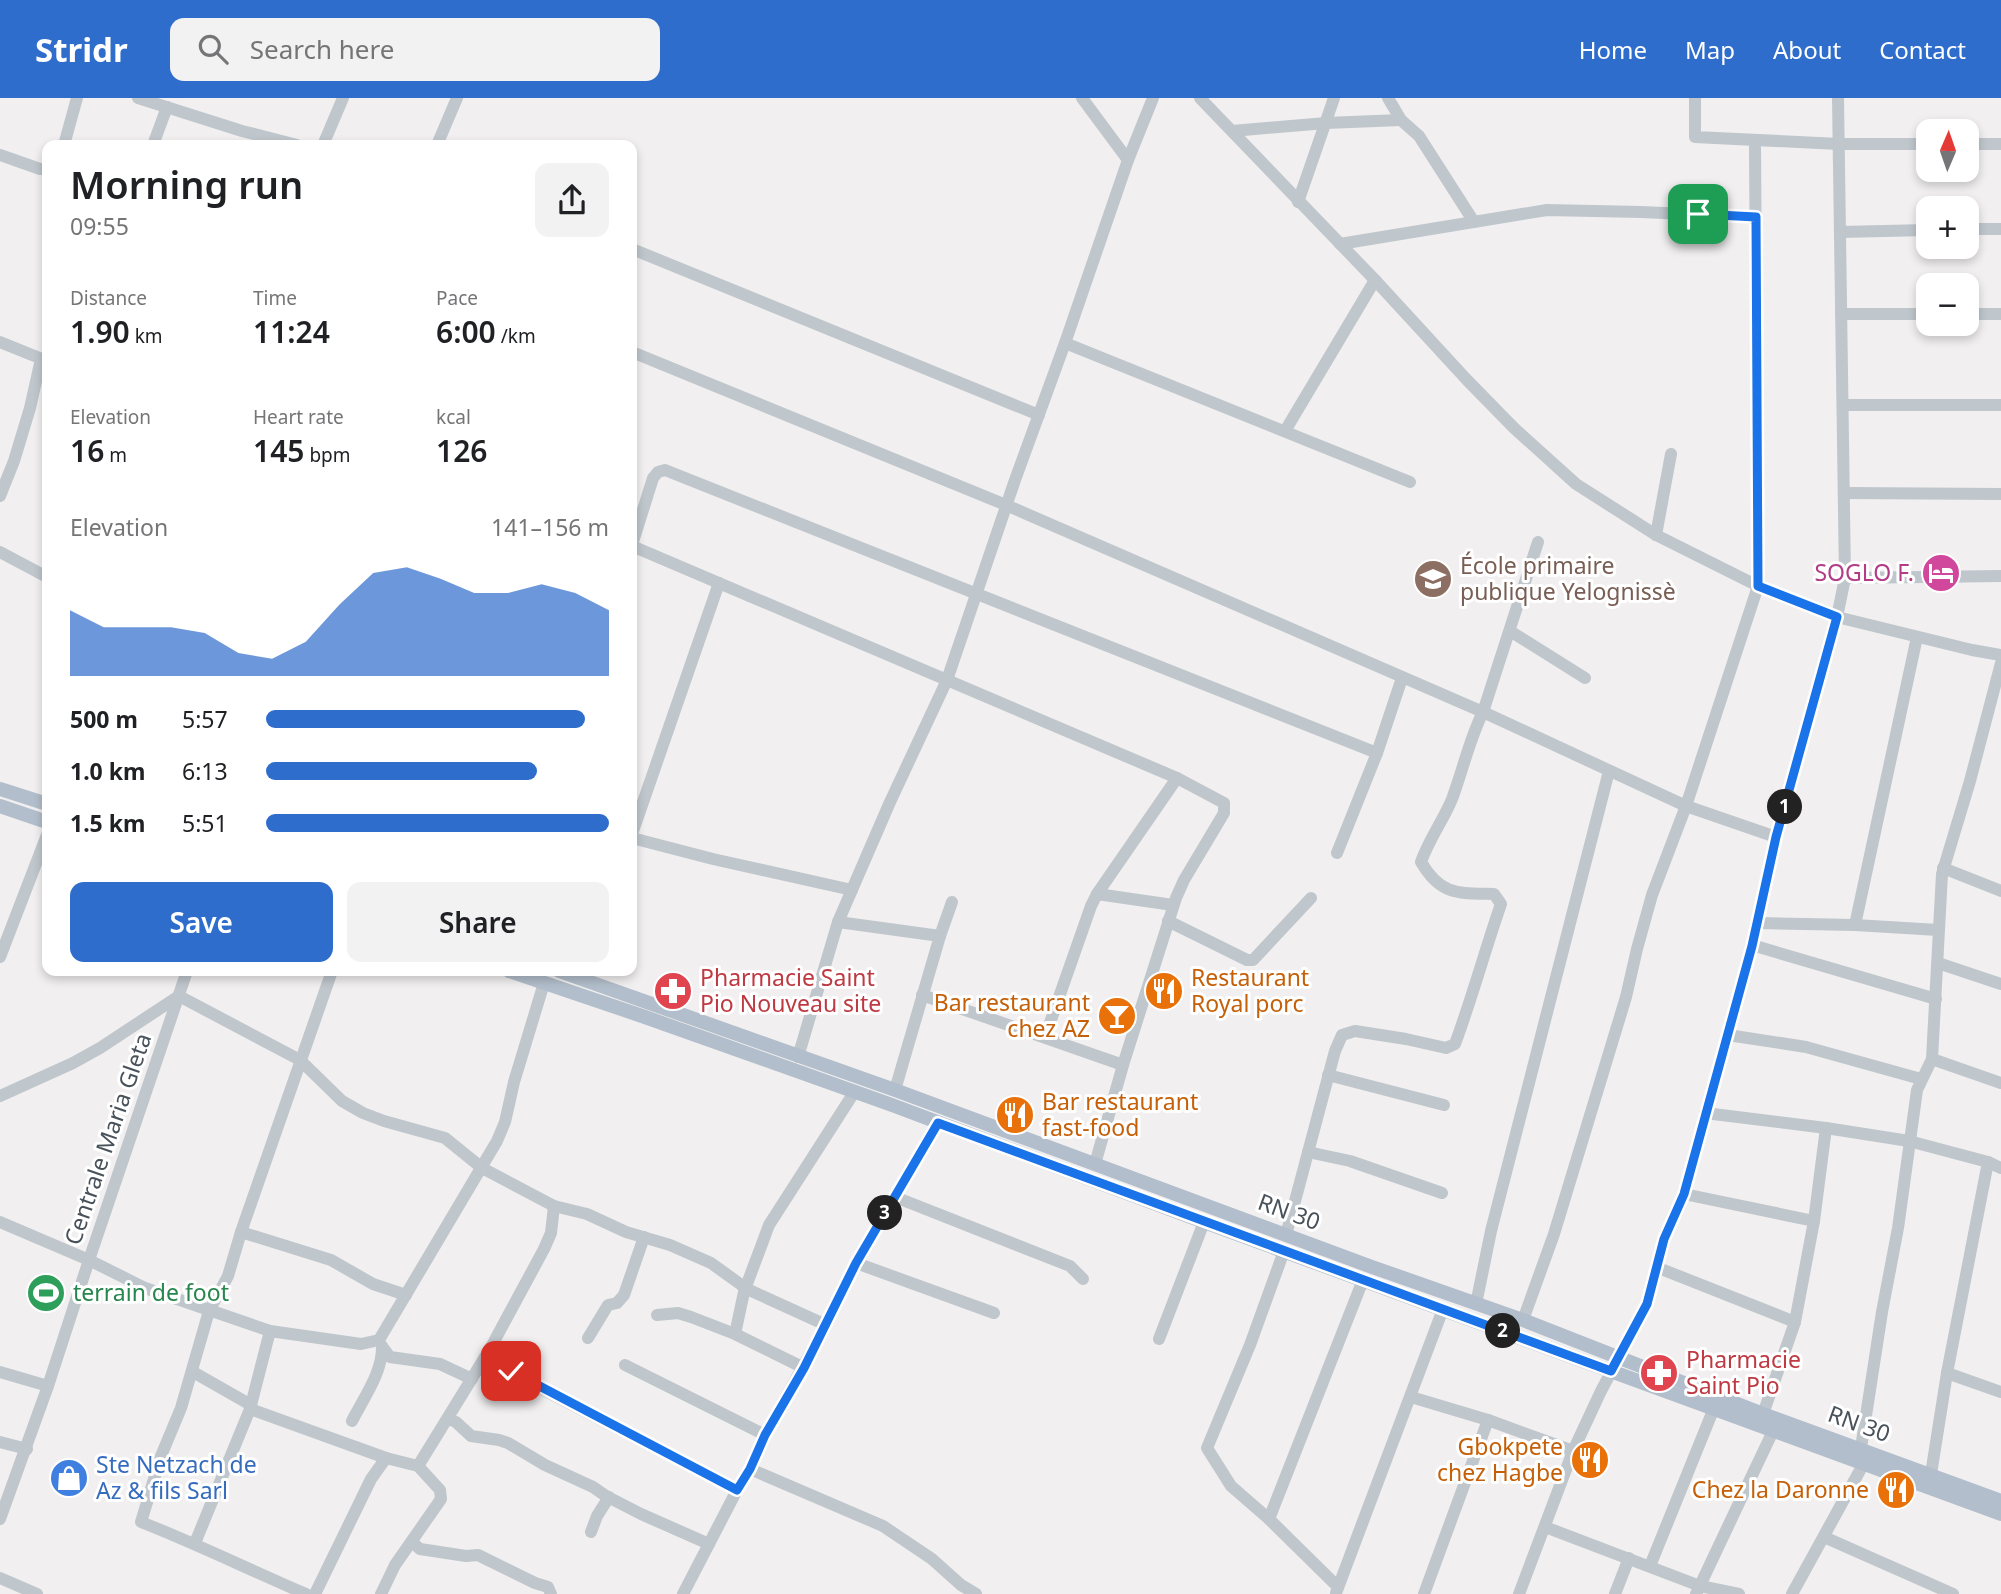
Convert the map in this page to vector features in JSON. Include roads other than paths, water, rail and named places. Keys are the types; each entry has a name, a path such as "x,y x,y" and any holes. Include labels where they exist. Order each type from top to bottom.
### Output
{"main road":[{"path":"0,789 42,802"},
{"path":"0,806 42,820"},
{"name":"RN 30","path":"525,976 855,1091 1443,1309 1763,1414 2001,1514"},
{"name":"RN 30","path":"584,976 798,1058 895,1090 1523,1320 1714,1408 1773,1431 1931,1474 2001,1501"}],"street":[{"path":"65,140 77,98"},
{"path":"138,98 277,140"},
{"path":"325,140 343,98"},
{"path":"440,140 457,98"},
{"path":"1082,98 1128,160"},
{"path":"798,1058 838,922 947,680 1128,160 1153,98"},
{"path":"1200,98 1467,380 1576,484 1656,536 1758,586 1837,617 1972,650 2001,654"},
{"path":"1298,202 1335,98"},
{"path":"1388,98 1401,120 1419,136 1474,222"},
{"path":"1695,98 1695,137 1839,144 1916,144"},
{"path":"1519,1594 1573,1451 1647,1304 1664,1239 1684,1194 1758,923 1776,837 1837,617 1845,578 1838,98"},
{"path":"155,140 167,107"},
{"path":"1232,131 1401,120"},
{"path":"1979,144 2001,144"},
{"path":"1523,1320 1554,1234 1626,996 1652,895 1686,806 1758,586 1755,147"},
{"path":"0,155 42,169"},
{"path":"1340,244 1547,210 1756,217"},
{"path":"1979,229 2001,229"},
{"path":"1840,232 1916,230"},
{"path":"637,251 1038,415"},
{"path":"1285,431 1375,280"},
{"path":"1841,314 1916,314"},
{"path":"1979,314 2001,314"},
{"path":"0,342 42,359"},
{"path":"1065,343 1410,482"},
{"path":"637,354 1006,505 1483,712 1686,806 1776,837"},
{"path":"0,496 14,461 42,367"},
{"path":"1843,405 2001,405"},
{"path":"0,454 14,461"},
{"path":"1656,536 1671,454"},
{"path":"637,530 653,478 658,472 665,470 1377,753"},
{"path":"1844,494 2001,494"},
{"path":"1286,1235 1328,1075 1342,1035 1355,1031 1446,1048 1455,1044 1501,904 1494,894 1459,893 1446,888 1430,876 1421,862 1427,843 1452,799 1538,541"},
{"path":"637,548 1177,778 1224,803 1224,813 1184,880 1173,905 1095,1164"},
{"path":"0,552 42,574"},
{"path":"1845,578 2001,576"},
{"path":"637,821 719,583"},
{"path":"1510,631 1585,678"},
{"path":"1855,925 1917,637"},
{"path":"1792,1594 1824,1537 1863,1456 1882,1312 1898,1228 1917,1090 1931,1059 1943,868 1997,691 2001,663"},
{"path":"1337,853 1377,753 1402,678"},
{"path":"1476,1304 1491,1231 1609,771"},
{"path":"1045,1037 1097,894 1177,778"},
{"path":"637,837 713,859 852,890"},
{"path":"0,957 42,848"},
{"path":"1943,868 2001,891"},
{"path":"1097,894 1173,905"},
{"path":"1168,921 1247,960 1253,960 1311,898"},
{"path":"895,1090 952,902"},
{"path":"838,922 940,936"},
{"path":"1758,923 1938,930"},
{"path":"1752,946 1936,999"},
{"path":"1938,963 2001,984"},
{"name":"Centrale Maria Gleta","path":"0,1519 27,1449 185,976"},
{"path":"306,1594 195,1543 141,1522 161,1456 193,1372 209,1311 228,1276 330,976"},
{"path":"352,1421 382,1359 381,1344 491,1154 505,1122 513,1082 544,982"},
{"path":"922,995 1123,1065"},
{"path":"0,1096 100,1048 179,996 300,1059 342,1101 363,1113 445,1138 482,1168 554,1206 587,1214 626,1232 670,1244 711,1263 747,1289 826,1325"},
{"path":"1728,1035 1806,1047 1921,1079"},
{"path":"1931,1059 2001,1083"},
{"path":"1328,1075 1444,1105"},
{"path":"735,1335 747,1289 769,1225 855,1091"},
{"path":"1705,1113 1909,1141 2001,1168"},
{"path":"683,1594 750,1469 765,1435 804,1368 856,1263 938,1123"},
{"path":"1763,1414 1795,1322 1814,1221 1826,1128"},
{"path":"1308,1152 1350,1161 1442,1193"},
{"path":"1931,1474 1947,1373 1988,1163"},
{"path":"1684,1194 1814,1221"},
{"path":"895,1197 1070,1266 1083,1279"},
{"path":"418,1466 490,1349 544,1249 551,1233 554,1206"},
{"path":"0,1222 89,1260 145,1288 270,1331 362,1345 381,1344"},
{"path":"1159,1339 1204,1222"},
{"path":"241,1232 331,1260 373,1284 407,1295"},
{"path":"588,1338 608,1304 617,1303 624,1295 644,1237"},
{"path":"1284,1251 1250,1345 1207,1448 1231,1486 1269,1519 1337,1590 1443,1309"},
{"path":"856,1263 993,1313"},
{"path":"1656,1267 1795,1322"},
{"path":"1269,1519 1363,1280"},
{"path":"657,1315 678,1313 735,1335 804,1368"},
{"path":"195,1543 250,1407 270,1331"},
{"path":"381,1344 390,1357 440,1364 472,1379"},
{"path":"490,1349 499,1363 534,1385 737,1490"},
{"path":"625,1365 765,1435"},
{"path":"0,1372 48,1386"},
{"path":"193,1372 250,1407 386,1458 418,1466 440,1490 441,1499 395,1565 381,1594"},
{"path":"1947,1373 2001,1391"},
{"path":"1411,1397 1488,1420 1573,1451"},
{"path":"1650,1566 1714,1408"},
{"path":"448,1419 456,1422 471,1436 508,1443 641,1514 709,1544"},
{"path":"1424,1594 1488,1420"},
{"path":"1698,1590 1773,1431"},
{"path":"0,1442 27,1449"},
{"path":"315,1594 371,1479 386,1458"},
{"path":"750,1469 884,1526 976,1594"},
{"path":"592,1532 597,1516 609,1497"},
{"path":"1545,1528 1650,1566 1698,1590 1739,1594"},
{"path":"1824,1537 1953,1594"},
{"path":"412,1542 421,1549 466,1556 478,1555 548,1587 551,1594"},
{"path":"1615,1594 1629,1558"},
{"path":"0,1578 37,1594"}],"place":[{"name":"SOGLO F.","path":"1941,573"},
{"name":"École primaire publique Yelognissè","path":"1433,579"},
{"name":"Pharmacie Saint Pio Nouveau site","path":"673,991"},
{"name":"Restaurant Royal porc","path":"1164,991"},
{"name":"Bar restaurant chez AZ","path":"1117,1016"},
{"name":"Bar restaurant fast-food","path":"1015,1115"},
{"name":"terrain de foot","path":"46,1293"},
{"name":"Pharmacie Saint Pio","path":"1659,1373"},
{"name":"Gbokpete chez Hagbe","path":"1590,1460"},
{"name":"Ste Netzach de Az & fils Sarl","path":"69,1478"},
{"name":"Chez la Daronne","path":"1896,1490"}]}
